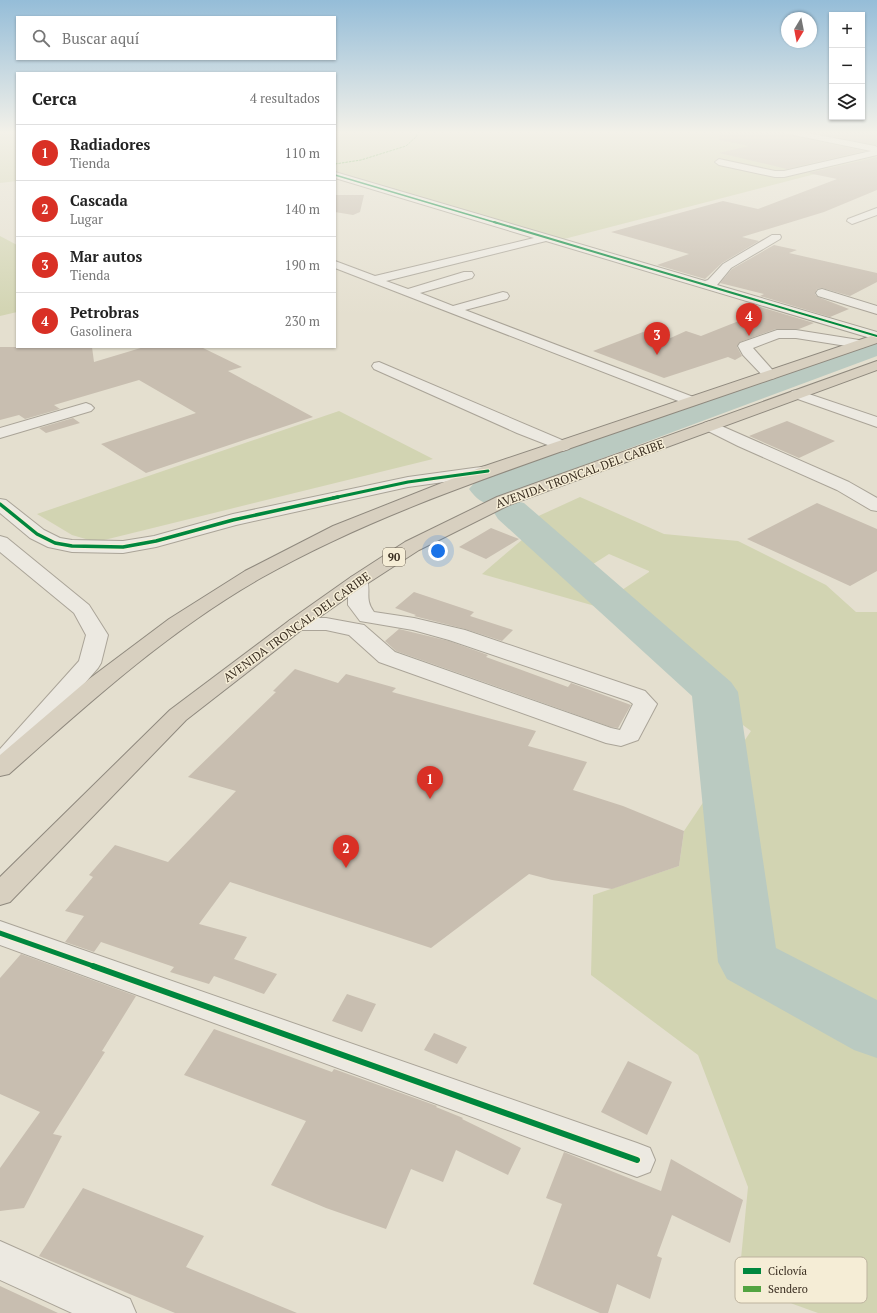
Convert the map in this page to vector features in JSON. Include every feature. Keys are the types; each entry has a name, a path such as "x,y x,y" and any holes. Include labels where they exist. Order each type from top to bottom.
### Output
{"highway":[{"path":"0,768 97,684 176,623 252,575 295,552 340,530 488,471 877,337"},
{"name":"AVENIDA TRONCAL DEL CARIBE","path":"0,894 178,716 297,624 358,580 412,546 503,501 877,365"}],"street":[{"path":"393,192 877,337"},
{"path":"852,221 877,211"},
{"path":"704,285 712,282 726,266 776,237"},
{"path":"374,280 546,238"},
{"path":"336,264 691,402"},
{"path":"407,293 468,276"},
{"path":"822,293 873,306"},
{"path":"452,310 503,296"},
{"path":"770,374 748,352 745,346 777,334 796,334 859,344"},
{"path":"379,366 563,446"},
{"path":"797,394 877,422"},
{"path":"0,433 86,408"},
{"path":"710,426 744,443 843,486 877,506"},
{"path":"0,504 37,534 55,543 72,546 123,546 156,541 233,520 408,482 488,471"},
{"path":"3,544 37,534"},
{"path":"0,765 90,663 97,635 82,609 3,544"},
{"path":"297,624 361,623 414,624 457,635 637,696 645,704 629,735 621,738 606,735 387,657 361,623 358,605 358,580"},
{"path":"0,933 638,1160"},
{"path":"0,1260 116,1313"}],"green space":[{"path":"402,192 745,192 564,239 550,237"},
{"path":"0,236 16,244 16,312 0,316"},
{"path":"339,411 433,459 96,542 72,535 37,514"},
{"path":"580,497 664,534 738,541 826,585 856,612 877,612 877,1313 818,1313 791,1303 867,1303 867,1257 741,1257 748,1187 698,1055 591,975 593,895 679,866 684,831 751,731 663,666 646,630 609,610 482,574 523,539 532,519","holes":["609,554 649,572 619,592 579,573"]}],"building":[{"path":"802,192 872,192 824,212 742,237 759,241 722,263 705,279 657,265 689,254 611,232 723,201 758,209"},
{"path":"336,195 364,195 360,212 353,215 336,212"},
{"path":"774,245 797,250 789,253 877,273 877,282 850,296 822,288 817,289 815,294 818,297 849,309 830,317 760,296 764,294 720,283 732,269"},
{"path":"757,306 814,323 799,329 776,329 740,342 737,347 742,356 735,360 728,357 664,378 593,351 643,332 666,340 686,331 701,336 759,313 746,309"},
{"path":"0,347 92,348 94,362 141,348 203,348 242,367 228,371 313,417 146,473 101,444 196,413 139,380 54,405 60,409 25,419 19,415 0,420"},
{"path":"73,418 80,423 46,433 39,428"},
{"path":"787,421 835,441 799,458 749,436"},
{"path":"817,503 877,529 877,571 850,586 747,539"},
{"path":"491,528 519,539 486,559 459,547"},
{"path":"414,592 474,612 470,616 513,630 502,641 465,629 414,616 416,615 395,608"},
{"path":"399,629 449,641 488,655 486,657 568,687 571,683 631,705 618,728 611,727 396,651 385,641"},
{"path":"295,669 338,683 346,674 396,688 392,692 536,731 528,746 587,762 573,790 623,806 684,831 679,866 612,889 552,880 529,874 431,948 230,882 199,924 247,937 234,959 277,974 264,994 214,976 209,984 170,972 174,967 101,942 94,952 65,942 84,916 65,911 93,877 89,875 115,845 168,862 236,791 188,777 276,692 273,691"},
{"path":"21,954 136,996 102,1051 105,1052 53,1134 62,1136 24,1208 0,1211 0,1168 40,1112 0,1094 0,978"},
{"path":"347,994 376,1004 362,1032 332,1021"},
{"path":"214,1029 332,1072 334,1069 437,1106 436,1107 463,1118 462,1119 521,1148 508,1175 456,1150 443,1182 411,1169 386,1229 326,1208 271,1185 306,1121 184,1075"},
{"path":"434,1033 467,1047 457,1064 424,1050"},
{"path":"628,1061 672,1082 647,1135 601,1112"},
{"path":"564,1152 661,1191 671,1159 743,1200 730,1243 672,1215 657,1256 662,1258 650,1299 617,1284 608,1313 600,1313 533,1284 562,1204 546,1198"},
{"path":"83,1188 204,1236 186,1267 297,1313 175,1313 39,1256"},
{"path":"0,1286 58,1313 0,1313"}],"waterway":[{"path":"492,494 487,489 877,347"},
{"path":"511,511 715,692 748,962 877,1031"}],"cycle path":[{"path":"393,192 877,336"},
{"path":"0,504 37,534 55,543 72,546 123,547 156,541 233,520 408,482 488,471"},
{"path":"0,933 637,1160"}],"place":[{"name":"Petrobras","path":"749,336"},
{"name":"Mar autos","path":"657,355"},
{"name":"Radiadores","path":"430,799"},
{"name":"Cascada","path":"346,868"}]}
